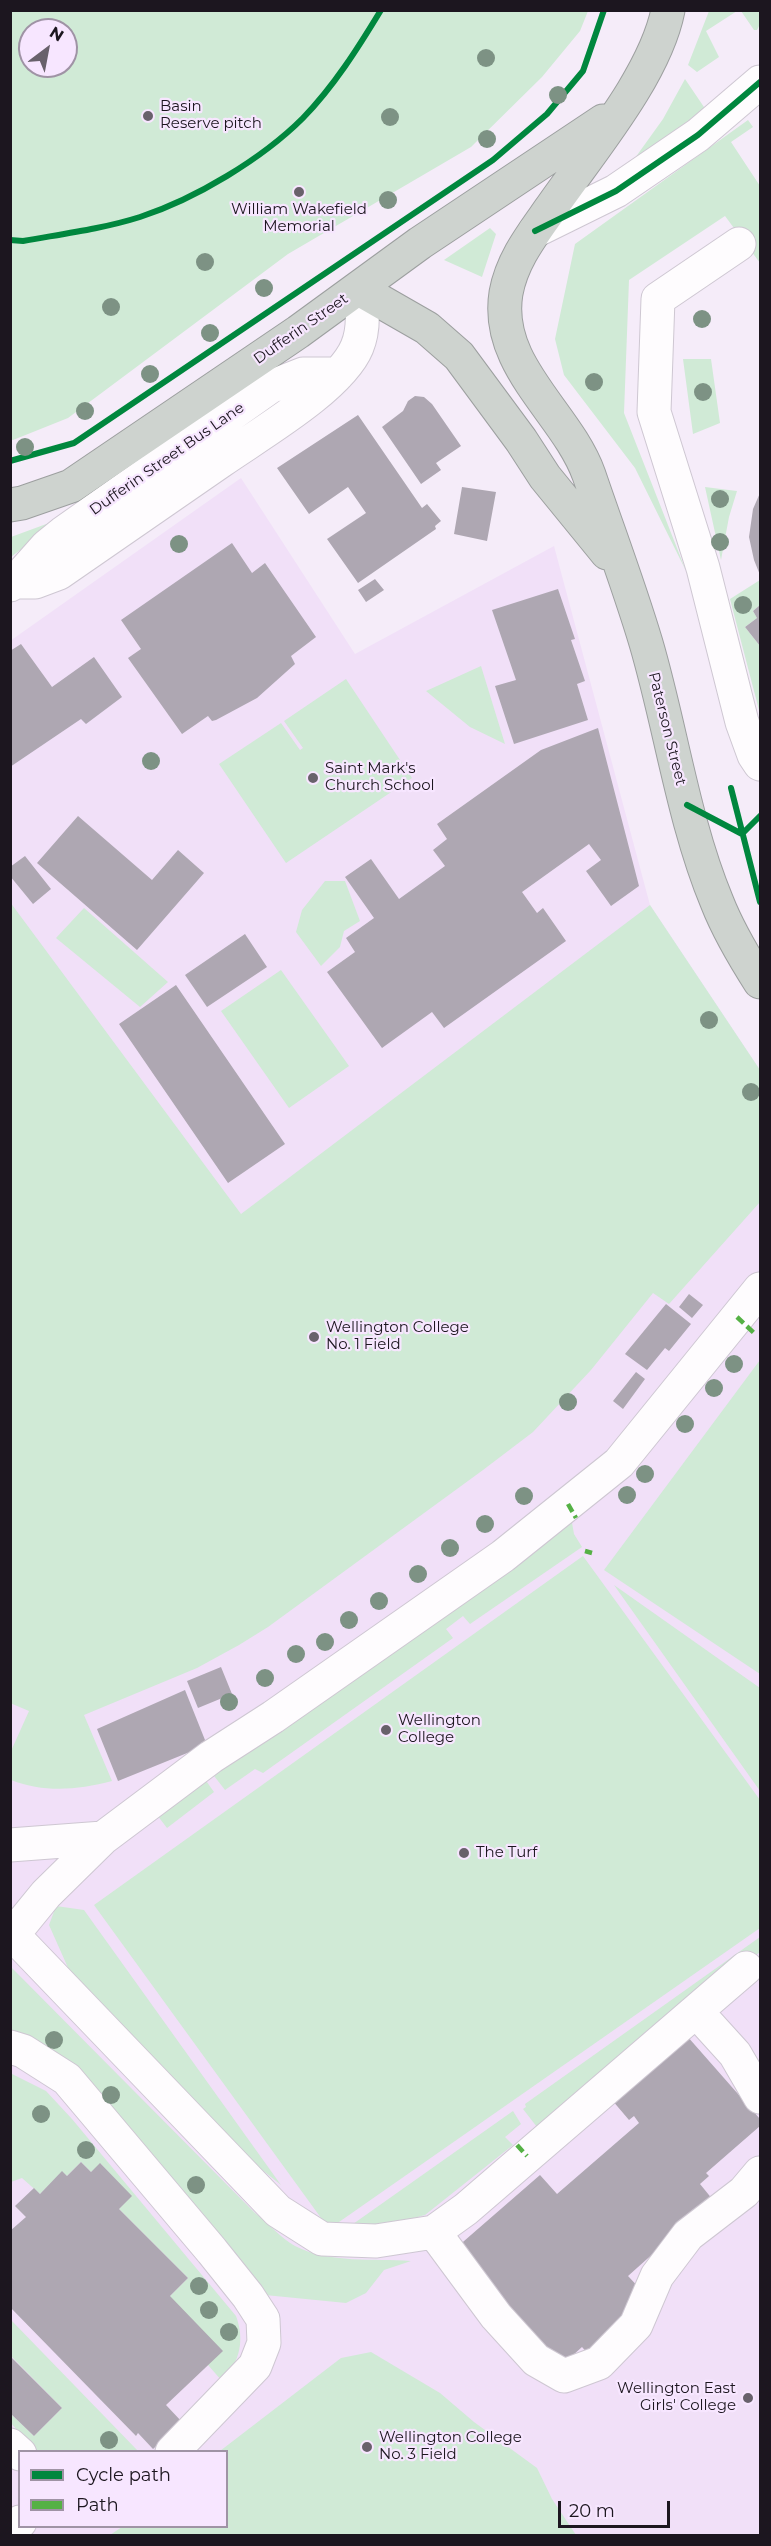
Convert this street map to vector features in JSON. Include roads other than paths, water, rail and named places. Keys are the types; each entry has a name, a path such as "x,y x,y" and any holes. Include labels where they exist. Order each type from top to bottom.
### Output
{"highway":[{"path":"359,289 420,243 619,110 651,55 664,28 668,10"},
{"name":"Paterson Street","path":"619,110 517,258 506,296 507,326 513,350 530,382 582,454 646,643 704,866 717,903 743,956 760,982"},
{"name":"Paterson Street","path":"359,289 427,328 459,356 503,414 545,477 621,571"},
{"name":"Dufferin Street","path":"10,505 71,486 359,289"}],"street":[{"path":"535,231 616,191 698,135 760,82"},
{"path":"739,244 658,299 654,412 704,568 742,722 754,755 760,764"},
{"name":"Dufferin Street","path":"338,374 357,348 363,308 359,289"},
{"name":"Dufferin Street Bus Lane","path":"13,584 47,546 63,533 270,387 303,374 338,374"},
{"path":"746,1968 466,2209 434,2232 376,2241 322,2239 278,2211 12,1937 46,1894 103,1838 212,1757 503,1556 619,1463 760,1288"},
{"path":"10,1845 103,1838"},
{"path":"696,2011 735,2054 760,2097"},
{"path":"10,2047 23,2051 67,2079 248,2296 263,2319 264,2343 255,2366 173,2450"},
{"path":"434,2232 496,2316 536,2360 564,2376 598,2363 636,2325 657,2276 688,2235 744,2192 760,2173"}],"place":[{"name":"Basin Reserve pitch","path":"148,116"},
{"name":"William Wakefield Memorial","path":"299,192"},
{"name":"Saint Mark's Church School","path":"313,778"},
{"name":"Wellington College No. 1 Field","path":"314,1337"},
{"name":"Wellington College","path":"386,1730"},
{"name":"The Turf","path":"464,1853"},
{"name":"Wellington East Girls' College","path":"748,2398"},
{"name":"Wellington College No. 3 Field","path":"367,2447"}]}
